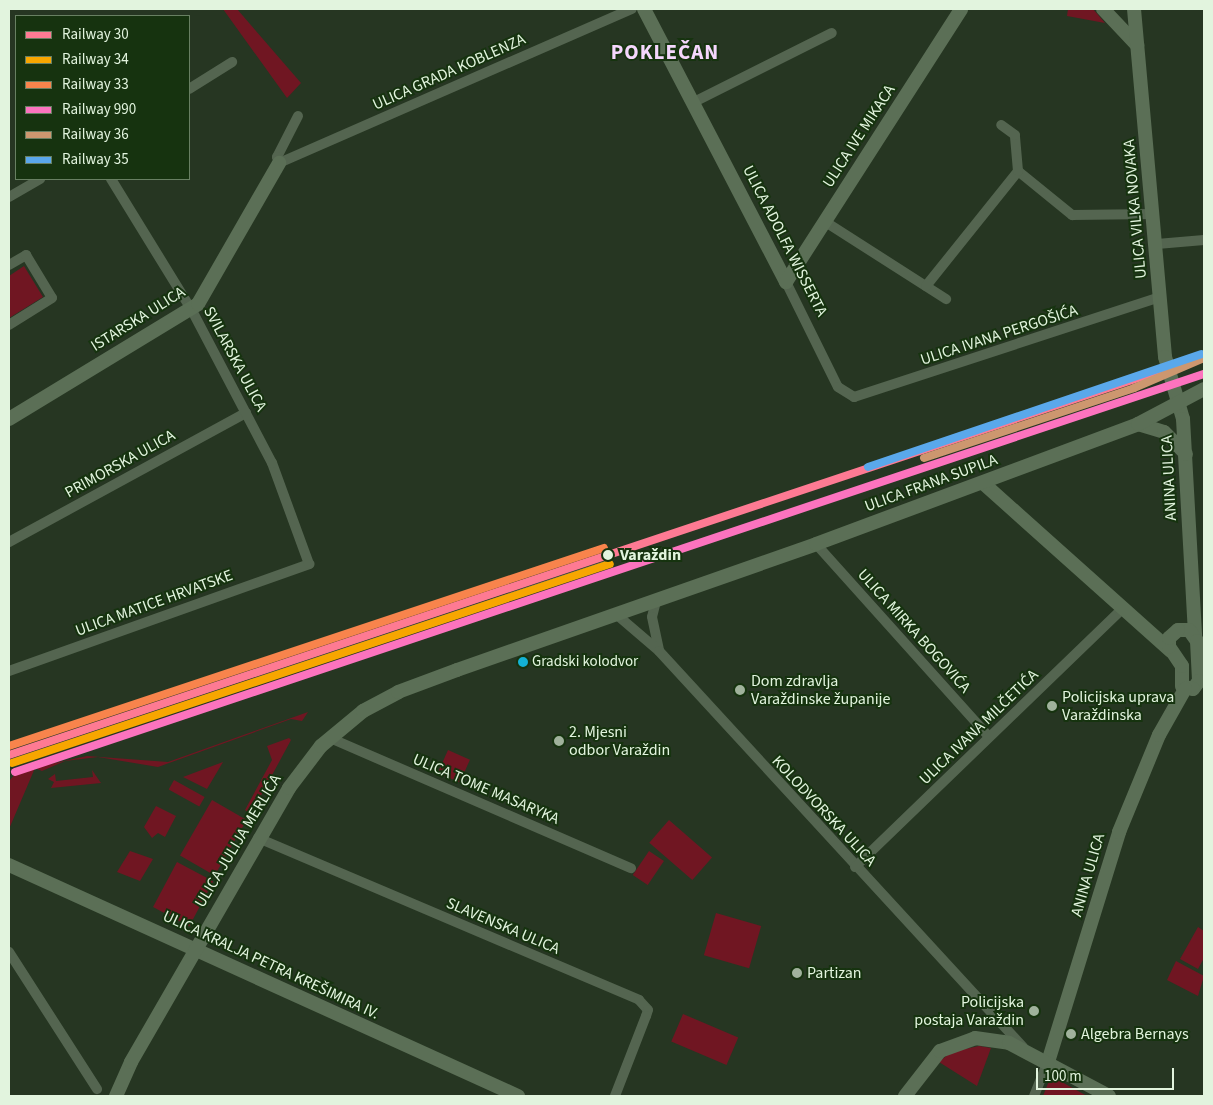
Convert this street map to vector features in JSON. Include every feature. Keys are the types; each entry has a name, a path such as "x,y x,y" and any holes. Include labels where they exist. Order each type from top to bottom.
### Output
{"main road":[{"name":"ULICA ADOLFA WISSERTA","path":"644,9 786,282"},
{"name":"ULICA IVE MIKACA","path":"786,282 961,9"},
{"path":"1103,9 1137,45"},
{"name":"ULICA VILKA NOVAKA","path":"1134,9 1157,244 1165,357 1180,404"},
{"name":"ISTARSKA ULICA","path":"9,418 198,304 279,163"},
{"name":"ULICA FRANA SUPILA","path":"617,615 983,483 1138,424 1180,404 1204,389"},
{"name":"ANINA ULICA","path":"1048,1062 1119,832 1175,702 1194,687 1195,637 1192,612 1186,454 1180,404"},
{"path":"1138,424 1164,432 1186,454"},
{"path":"983,483 1171,651 1194,687"},
{"path":"1171,651 1176,632 1192,612"},
{"name":"ULICA JULIJA MERLIĆA","path":"116,1096 258,838 301,771 330,738 386,698 457,670 617,615"},
{"path":"1153,635 1176,632 1195,637"},
{"name":"ULICA KRALJA PETRA KREŠIMIRA IV.","path":"9,865 518,1096"},
{"path":"905,1096 930,1059 957,1041 988,1038 1029,1052 1109,1096"}],"street":[{"name":"ULICA GRADA KOBLENZA","path":"279,163 632,9"},
{"path":"694,102 832,33"},
{"path":"190,88 232,62"},
{"path":"279,163 277,157 298,116"},
{"path":"926,286 1018,171 1015,135 1001,125"},
{"path":"1018,171 1072,215 1154,214"},
{"path":"9,197 38,180"},
{"name":"SVILARSKA ULICA","path":"112,180 192,309 272,463 309,564"},
{"path":"824,221 946,298"},
{"path":"1157,244 1204,240"},
{"path":"9,265 26,255 52,298 9,325"},
{"name":"ULICA ADOLFA WISSERTA","path":"786,282 846,394"},
{"name":"ULICA IVANA PERGOŠIĆA","path":"846,394 863,395 1160,297"},
{"name":"PRIMORSKA ULICA","path":"9,542 246,413"},
{"name":"ULICA MIRKA BOGOVIĆA","path":"816,544 989,737"},
{"name":"ULICA MATICE HRVATSKE","path":"9,671 309,564"},
{"path":"656,601 652,625 659,651"},
{"name":"ULICA IVANA MILČETIĆA","path":"855,868 1123,608"},
{"name":"KOLODVORSKA ULICA","path":"617,615 642,634 659,651 967,991 1029,1052"},
{"name":"ULICA TOME MASARYKA","path":"330,738 631,868"},
{"name":"SLAVENSKA ULICA","path":"258,838 639,1000 648,1010 615,1096"},
{"path":"9,952 97,1089"},
{"path":"1034,1096 1048,1062"}],"shaded area":[{"path":"223,9 237,9 301,83 287,98"},
{"path":"1068,9 1093,9 1105,23 1067,16"},
{"path":"24,266 43,297 9,318 9,276"},
{"path":"308,712 302,721 291,719 158,767 98,757 65,761 42,771 35,768 9,829 9,781 18,771 87,756 168,762"},
{"path":"289,738 291,740 251,814 245,810 272,760 267,746"},
{"path":"448,750 470,760 460,783 438,773"},
{"path":"223,762 207,789 183,777"},
{"path":"92,770 101,783 51,788 54,782 48,779 55,774 56,781 93,777"},
{"path":"174,780 205,797 199,807 169,790"},
{"path":"212,800 247,820 215,875 180,855"},
{"path":"156,806 176,816 165,837 158,833 152,838 144,827"},
{"path":"669,820 712,857 692,880 649,843"},
{"path":"130,851 153,859 140,881 117,872"},
{"path":"649,851 664,861 648,885 633,875"},
{"path":"177,862 213,881 189,926 153,907"},
{"path":"716,913 761,926 749,968 704,955"},
{"path":"1198,927 1204,931 1204,958 1198,969 1180,959"},
{"path":"1176,961 1204,976 1198,996 1167,980"},
{"path":"683,1014 738,1037 727,1065 671,1042"},
{"path":"979,1046 991,1048 977,1086 939,1062 951,1052"},
{"path":"1051,1076 1087,1096 1043,1096"}],"railway":[{"path":"9,762 608,562"}],"rail line":[{"name":"35","path":"868,467 1201,354"},
{"name":"30","path":"9,755 1204,356"},
{"name":"36","path":"924,458 1134,388 1204,358"},
{"name":"990","path":"15,772 1204,374"},
{"name":"33","path":"9,746 604,548"},
{"name":"34","path":"12,763 610,564"}],"place":[{"name":"Varaždin","path":"608,555"},
{"name":"Gradski kolodvor","path":"523,662"},
{"name":"Dom zdravlja Varaždinske županije","path":"740,690"},
{"name":"Policijska uprava Varaždinska","path":"1052,706"},
{"name":"2. Mjesni odbor Varaždin","path":"559,741"},
{"name":"Partizan","path":"797,973"},
{"name":"Policijska postaja Varaždin","path":"1034,1011"},
{"name":"Algebra Bernays","path":"1071,1034"}],"district":[{"name":"POKLEČAN","path":"665,52"}]}
